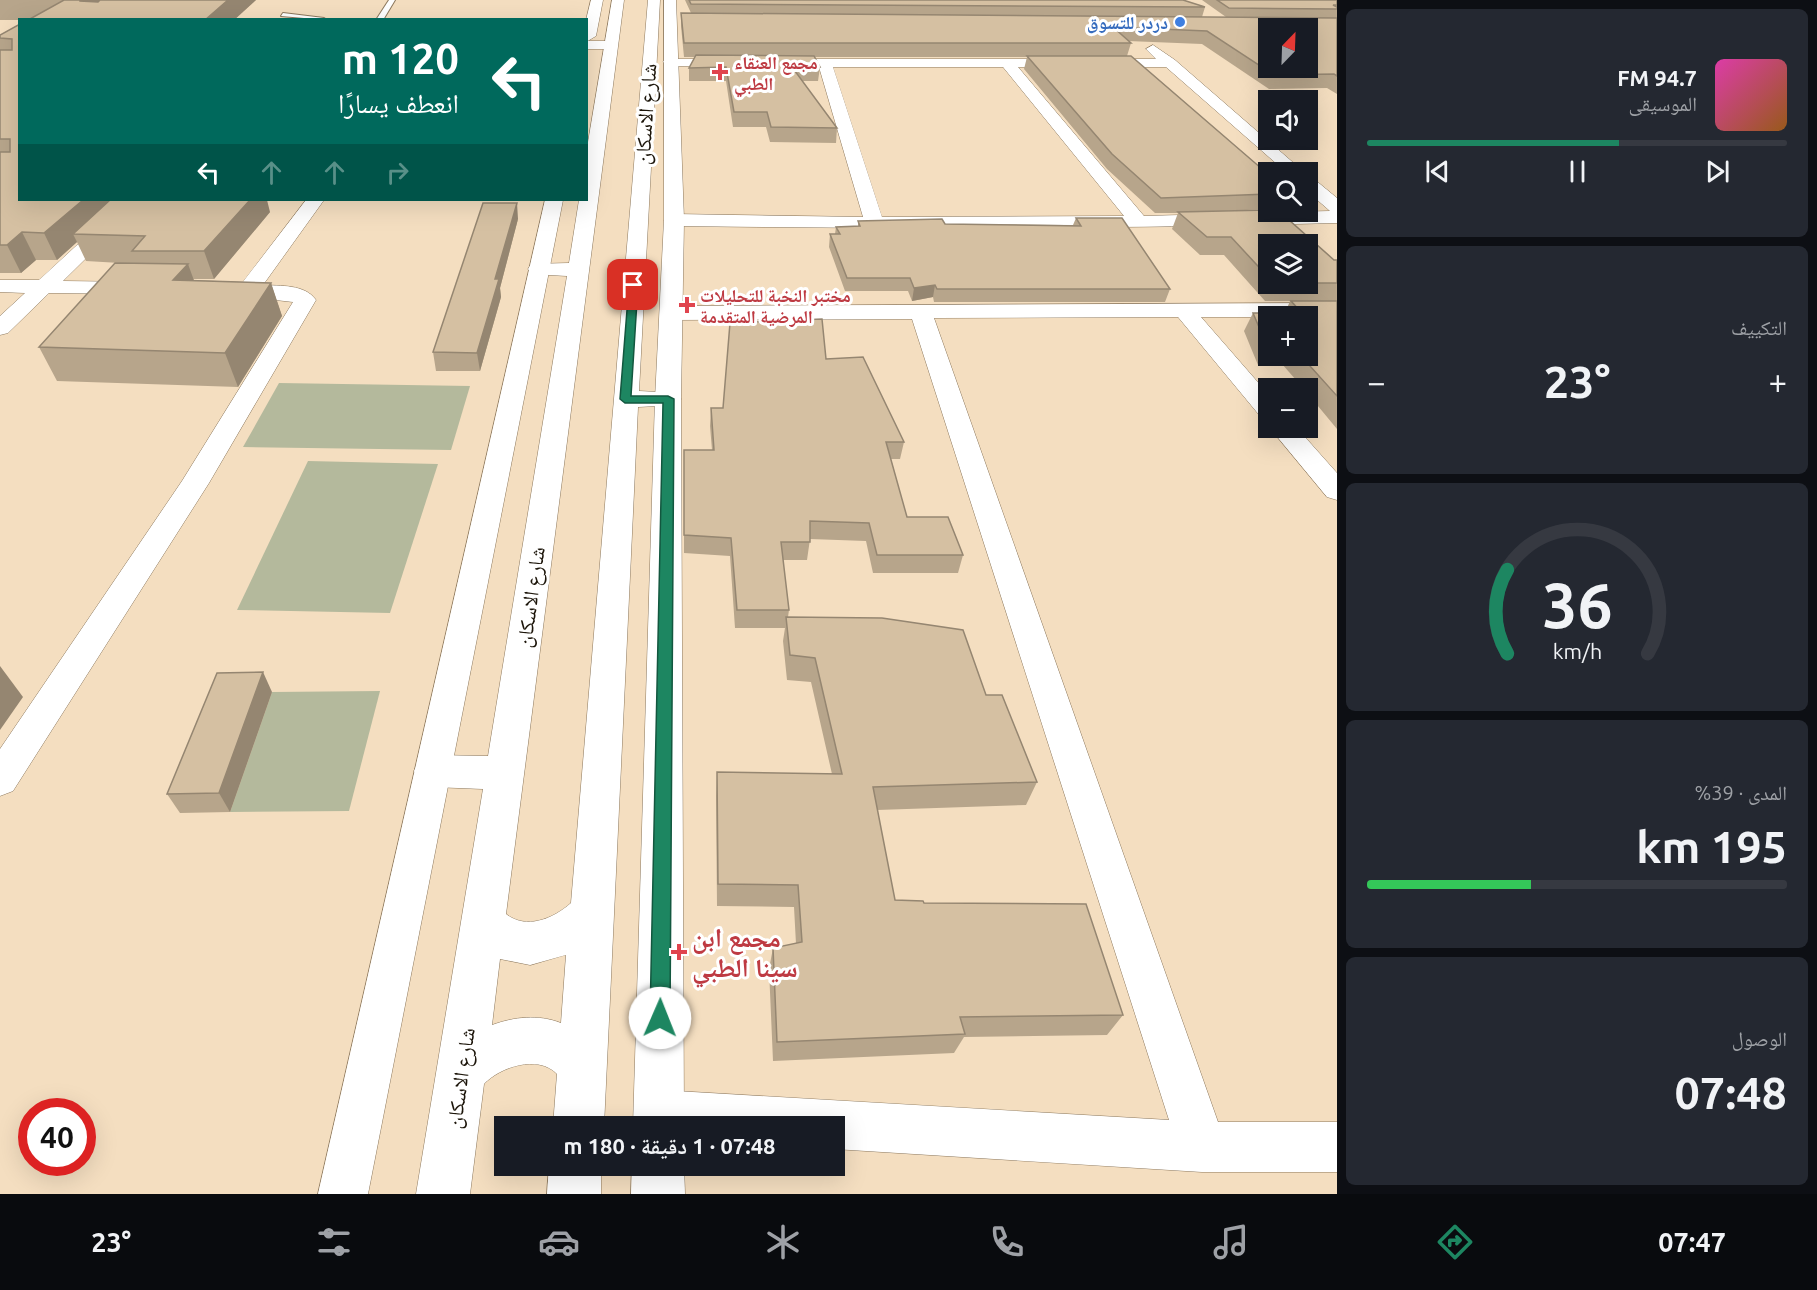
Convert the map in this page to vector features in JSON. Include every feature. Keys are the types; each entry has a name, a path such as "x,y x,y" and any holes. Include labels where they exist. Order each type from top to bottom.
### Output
{"main road":[{"path":"597,0 589,36 598,50"},
{"name":"شارع الاسكان","path":"588,166 598,50 618,0"},
{"path":"659,1116 668,399 674,220 663,59 669,10"},
{"name":"شارع الاسكان","path":"579,1116 625,399 663,59"},
{"name":"شارع الاسكان","path":"443,1194 579,270 585,201"},
{"path":"539,270 579,270"},
{"path":"625,399 668,399"},
{"path":"433,771 504,773"},
{"path":"482,923 506,940 533,943 560,937 583,923 592,912"},
{"path":"461,1073 468,1063 495,1046 525,1040 553,1045 578,1059 582,1066"},
{"path":"574,1194 575,1176"},
{"path":"658,1176 658,1194"}],"street":[{"path":"1138,36 1284,162"},
{"path":"663,59 825,63 1170,63"},
{"path":"825,63 875,224"},
{"path":"1007,63 1140,223"},
{"path":"1318,192 1337,208"},
{"path":"0,328 135,201"},
{"path":"249,289 314,201"},
{"path":"343,1194 554,201"},
{"path":"674,220 875,224 1140,223 1337,217"},
{"path":"0,286 157,288"},
{"path":"0,780 195,483 305,300 294,294 249,289 214,289"},
{"path":"672,313 1337,310"},
{"path":"1184,311 1258,398"},
{"path":"921,313 1202,1147"},
{"path":"1292,438 1337,491"},
{"path":"845,1129 1202,1147 1337,1147"}],"lane":[{"path":"380,18 392,0"},
{"path":"283,15 308,18"}],"green space":[{"path":"279,383 470,386 451,450 243,447"},
{"path":"308,461 438,464 390,613 237,610"},
{"path":"380,691 349,811 230,812 272,692"}],"building":[{"path":"64,0 98,2 100,0 228,0 207,18 32,18"},
{"path":"689,0 1183,0 1205,7 691,4"},
{"path":"1217,0 1337,0 1337,5 1333,5 1337,9 1229,8"},
{"path":"681,13 1337,18 1337,76 1318,74 1318,18 1258,18 1258,64 1207,31 1113,27 1131,43 684,43"},
{"path":"18,25 18,201 82,201 44,233 22,232 7,245 0,245 0,152 10,152 10,139 0,139 0,50 12,50 12,39 0,38 0,35"},
{"path":"696,55 814,56 820,67 792,67 837,128 771,127 767,112 734,112 726,67 689,68"},
{"path":"1027,56 1131,56 1258,166 1258,194 1161,198 1112,154"},
{"path":"109,201 249,201 204,251 132,251 145,236 73,234"},
{"path":"483,203 517,203 495,279 499,279 477,353 433,352"},
{"path":"1258,210 1258,222 1291,222 1305,234 1258,234 1258,266 1231,237 1207,237 1178,212"},
{"path":"1076,218 1122,218 1170,289 937,289 935,285 914,288 910,278 847,278 830,234 840,234 836,227 860,226 858,221 942,219 945,224 1081,226"},
{"path":"1318,246 1337,260 1337,283 1318,283"},
{"path":"115,263 188,264 173,280 271,283 225,353 39,347"},
{"path":"1291,301 1337,301 1337,396 1310,366 1318,366 1318,306 1296,306"},
{"path":"1253,313 1258,313 1258,325"},
{"path":"822,319 826,359 863,357 904,442 886,442 907,517 948,517 963,555 877,555 869,523 810,521 810,542 781,542 789,610 737,610 731,538 684,535 684,450 714,450 711,408 723,408 730,323"},
{"path":"786,617 882,618 963,630 986,695 1002,695 1037,782 873,787 895,900 923,901 924,903 1086,904 1123,1015 960,1017 965,1034 777,1042 773,948 802,942 798,885 718,884 717,772 842,774 815,658 790,655"},
{"path":"263,672 219,793 167,794 217,673"}],"place":[{"name":"دردر للتسوق","path":"1180,22"},
{"name":"مجمع العنقاء الطبي","path":"720,72"},
{"name":"مختبر النخبة للتحليلات المرضية المتقدمة","path":"687,305"},
{"name":"مجمع ابن سينا الطبي","path":"679,952"}],"route":[{"path":"633,285 625,399 668,399 660,1018"}]}
